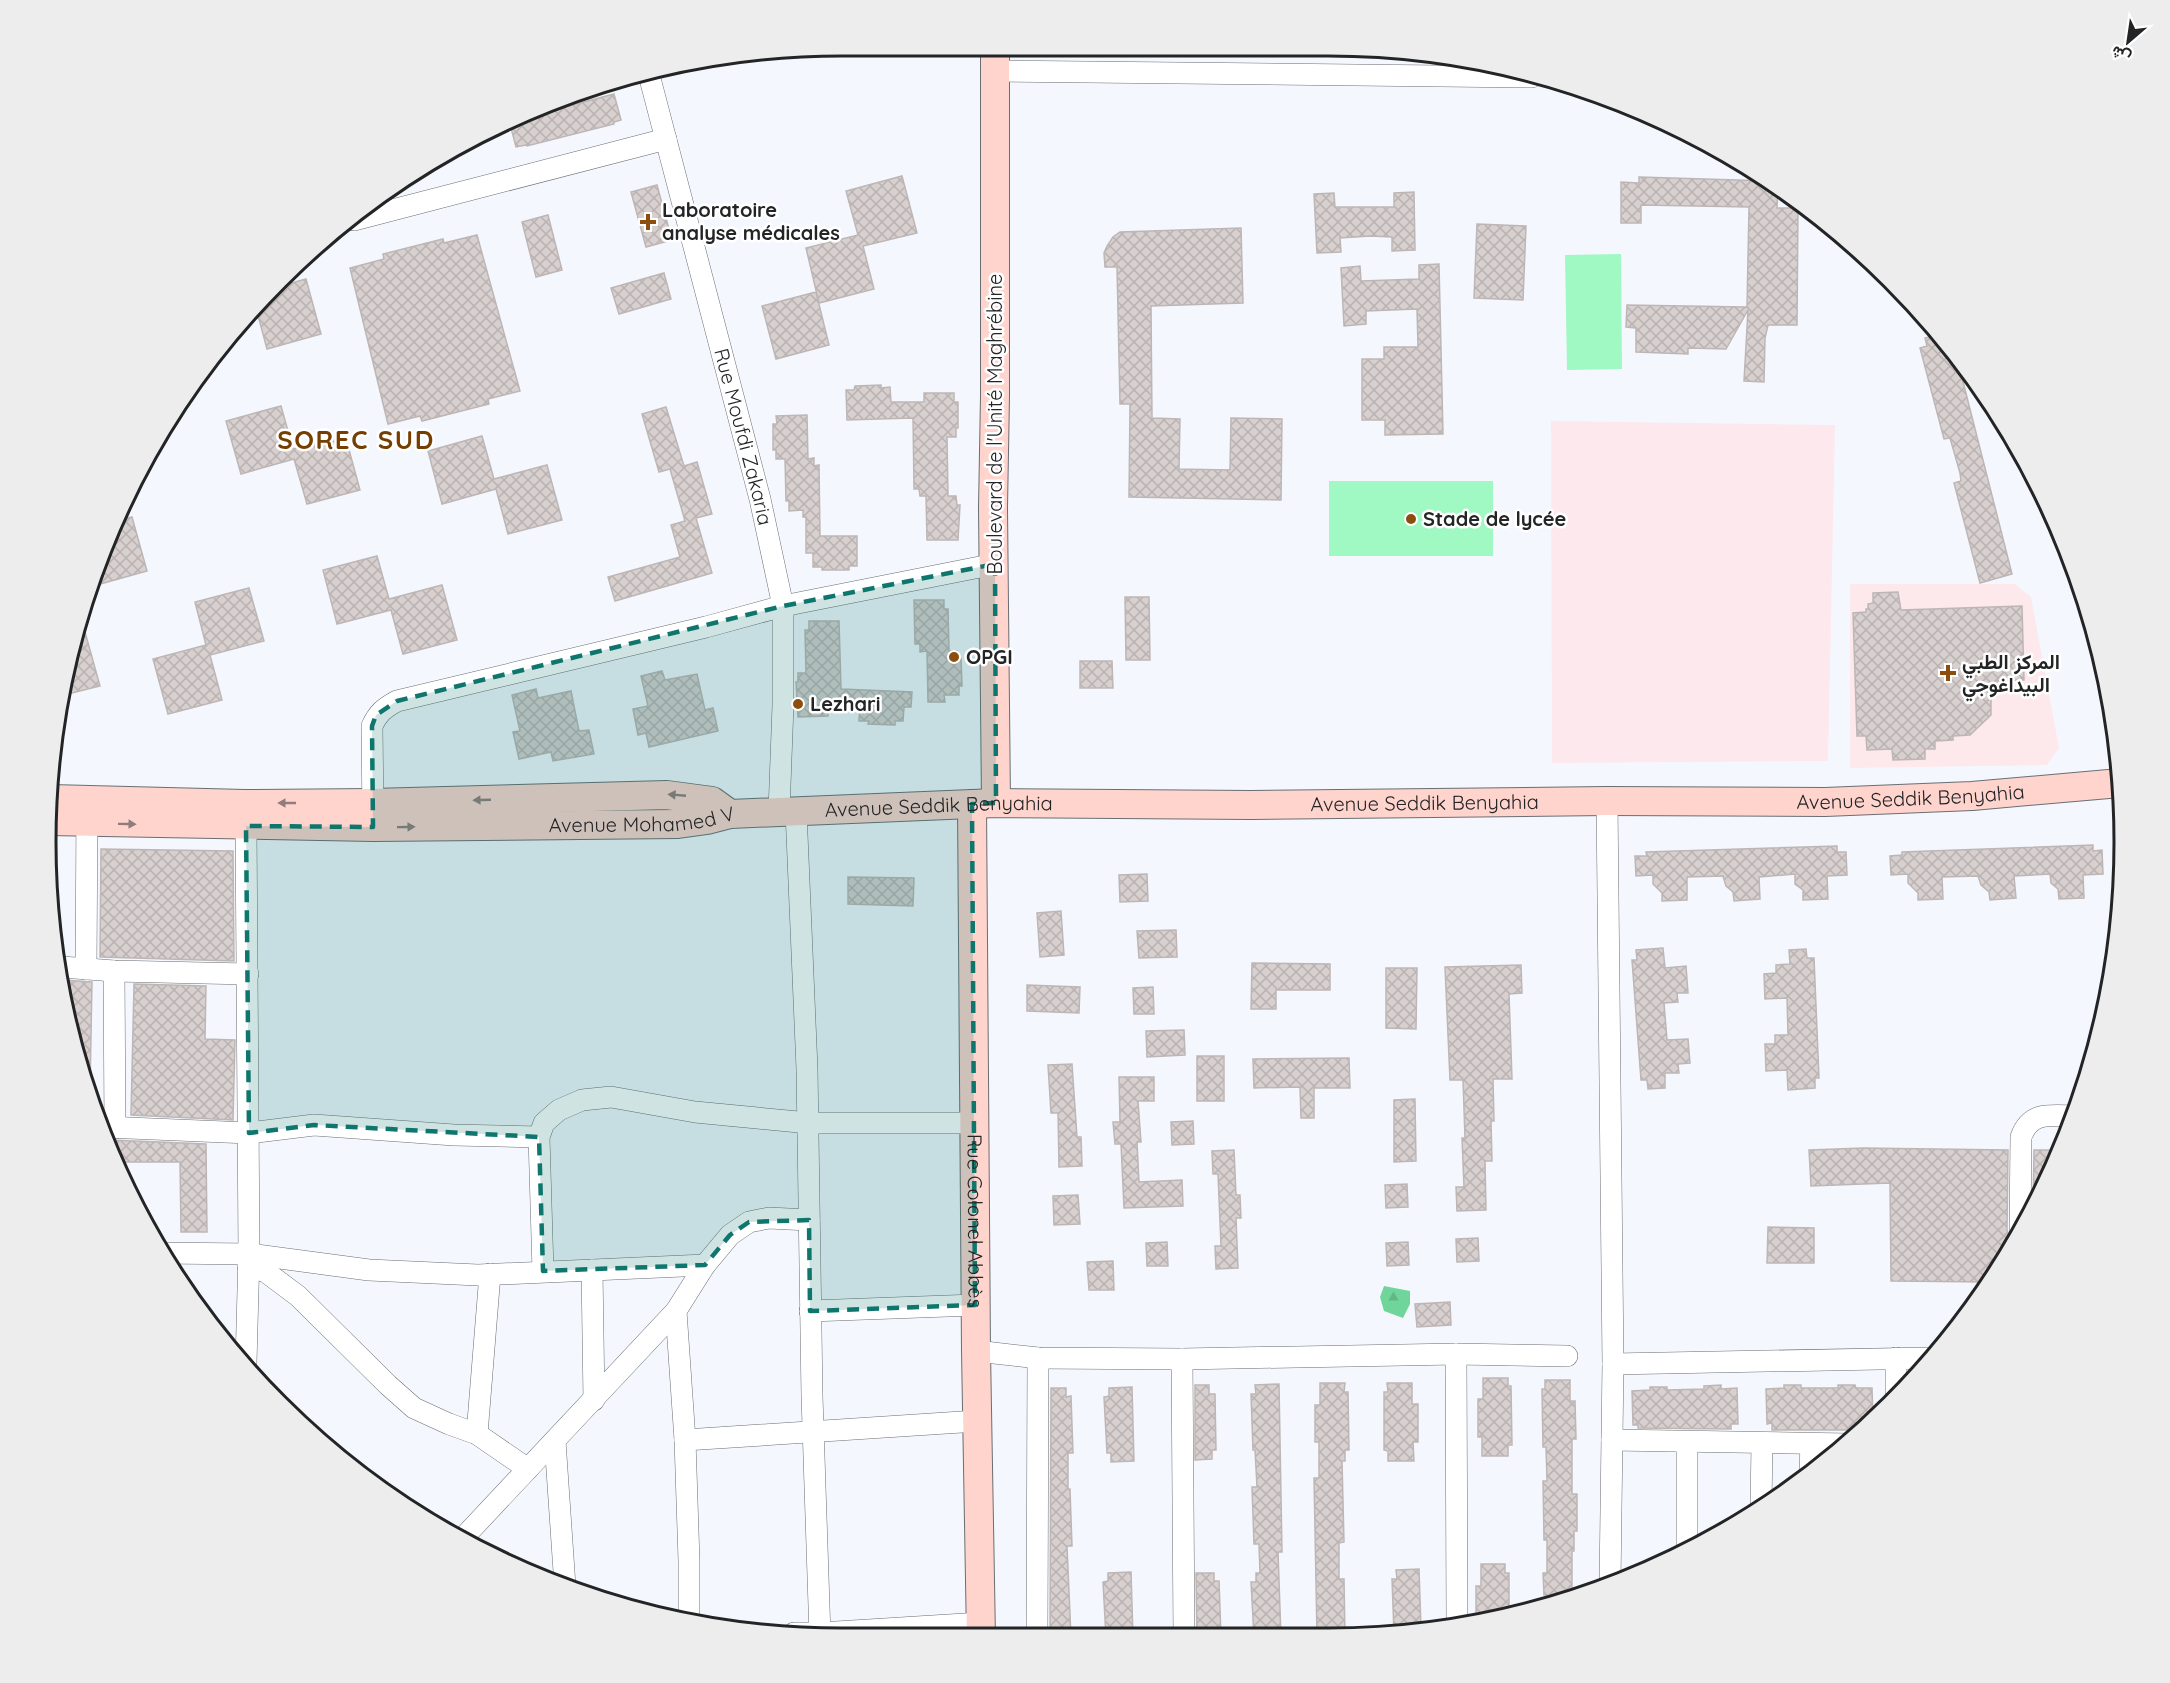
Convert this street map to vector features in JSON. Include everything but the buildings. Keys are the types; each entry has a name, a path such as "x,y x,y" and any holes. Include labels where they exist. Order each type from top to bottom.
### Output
{"street":[{"path":"995,58 1505,76"},
{"name":"Boulevard de l'Unité Maghrébine","path":"984,804 994,564 995,58"},
{"name":"Rue Moufdi Zakaria","path":"650,79 757,487 783,606 783,705 788,811 809,1123 807,1168 810,1311 820,1627"},
{"path":"364,217 666,139"},
{"path":"373,815 372,726 376,715 397,701 706,627 783,606 994,564"},
{"name":"Avenue Seddik Benyahia","path":"730,814 984,804 1251,805 1836,801 1972,796 2112,784"},
{"name":"Avenue Mohamed V","path":"57,802 87,811 246,826 668,795 712,801 730,814"},
{"path":"1607,801 1613,1364 1610,1575"},
{"name":"Avenue Mohamed V","path":"56,819 87,811 245,804 373,815"},
{"name":"Rue Colonel Abbès","path":"981,1628 974,1123 984,804"},
{"path":"86,969 87,811"},
{"path":"246,826 249,1133 246,1354"},
{"path":"66,967 114,971 248,974"},
{"path":"114,971 110,1128 249,1133 314,1125 454,1135 539,1137"},
{"path":"543,1271 539,1137 544,1123 559,1110 582,1100 611,1097 694,1112 809,1123 974,1123"},
{"path":"2020,1213 2021,1137 2025,1126 2032,1119 2042,1116 2065,1116"},
{"path":"468,1533 676,1311 705,1265 730,1235 749,1222 769,1218 809,1220"},
{"path":"173,1254 369,1270 490,1274 705,1265"},
{"path":"248,1260 298,1296 414,1408 477,1434 528,1469"},
{"path":"592,1270 594,1400"},
{"path":"477,1434 490,1274"},
{"path":"810,1311 975,1305"},
{"path":"676,1311 685,1440 688,1612"},
{"path":"976,1351 1038,1358 1182,1359 1456,1354 1567,1356"},
{"path":"1456,1354 1457,1616"},
{"path":"1037,1628 1038,1358"},
{"path":"1896,1358 1896,1384"},
{"path":"1613,1364 1921,1358"},
{"path":"1182,1359 1184,1628"},
{"path":"685,1440 977,1421"},
{"path":"1612,1440 1832,1444"},
{"path":"555,1441 564,1577"},
{"path":"1687,1442 1687,1540"},
{"path":"1761,1497 1762,1444"},
{"path":"1810,1462 1811,1444"}],"highlighted area":[{"path":"995,564 996,803 972,804 975,1305 810,1311 809,1220 749,1222 730,1235 705,1265 543,1271 539,1137 314,1125 249,1133 246,826 373,827 372,726 376,715 397,701 783,606"}],"shaded area":[{"path":"1551,421 1835,425 1828,761 1552,763"},
{"name":"المركز الطبي البيداغوجي","path":"1850,584 2015,584 2031,597 2059,748 2047,765 1850,768"}],"green space":[{"path":"1621,254 1622,369 1567,370 1565,255"},
{"name":"Stade de lycée","path":"1329,481 1493,481 1493,556 1329,556"},
{"path":"1384,1286 1410,1291 1410,1304 1403,1318 1384,1311 1380,1297"}],"place":[{"name":"Laboratoire analyse médicales","path":"648,222"},
{"name":"Stade de lycée","path":"1411,519"},
{"name":"OPGI","path":"954,657"},
{"name":"المركز الطبي البيداغوجي","path":"1948,673"},
{"name":"Lezhari","path":"798,704"}],"district":[{"name":"SOREC SUD","path":"356,440"}]}
